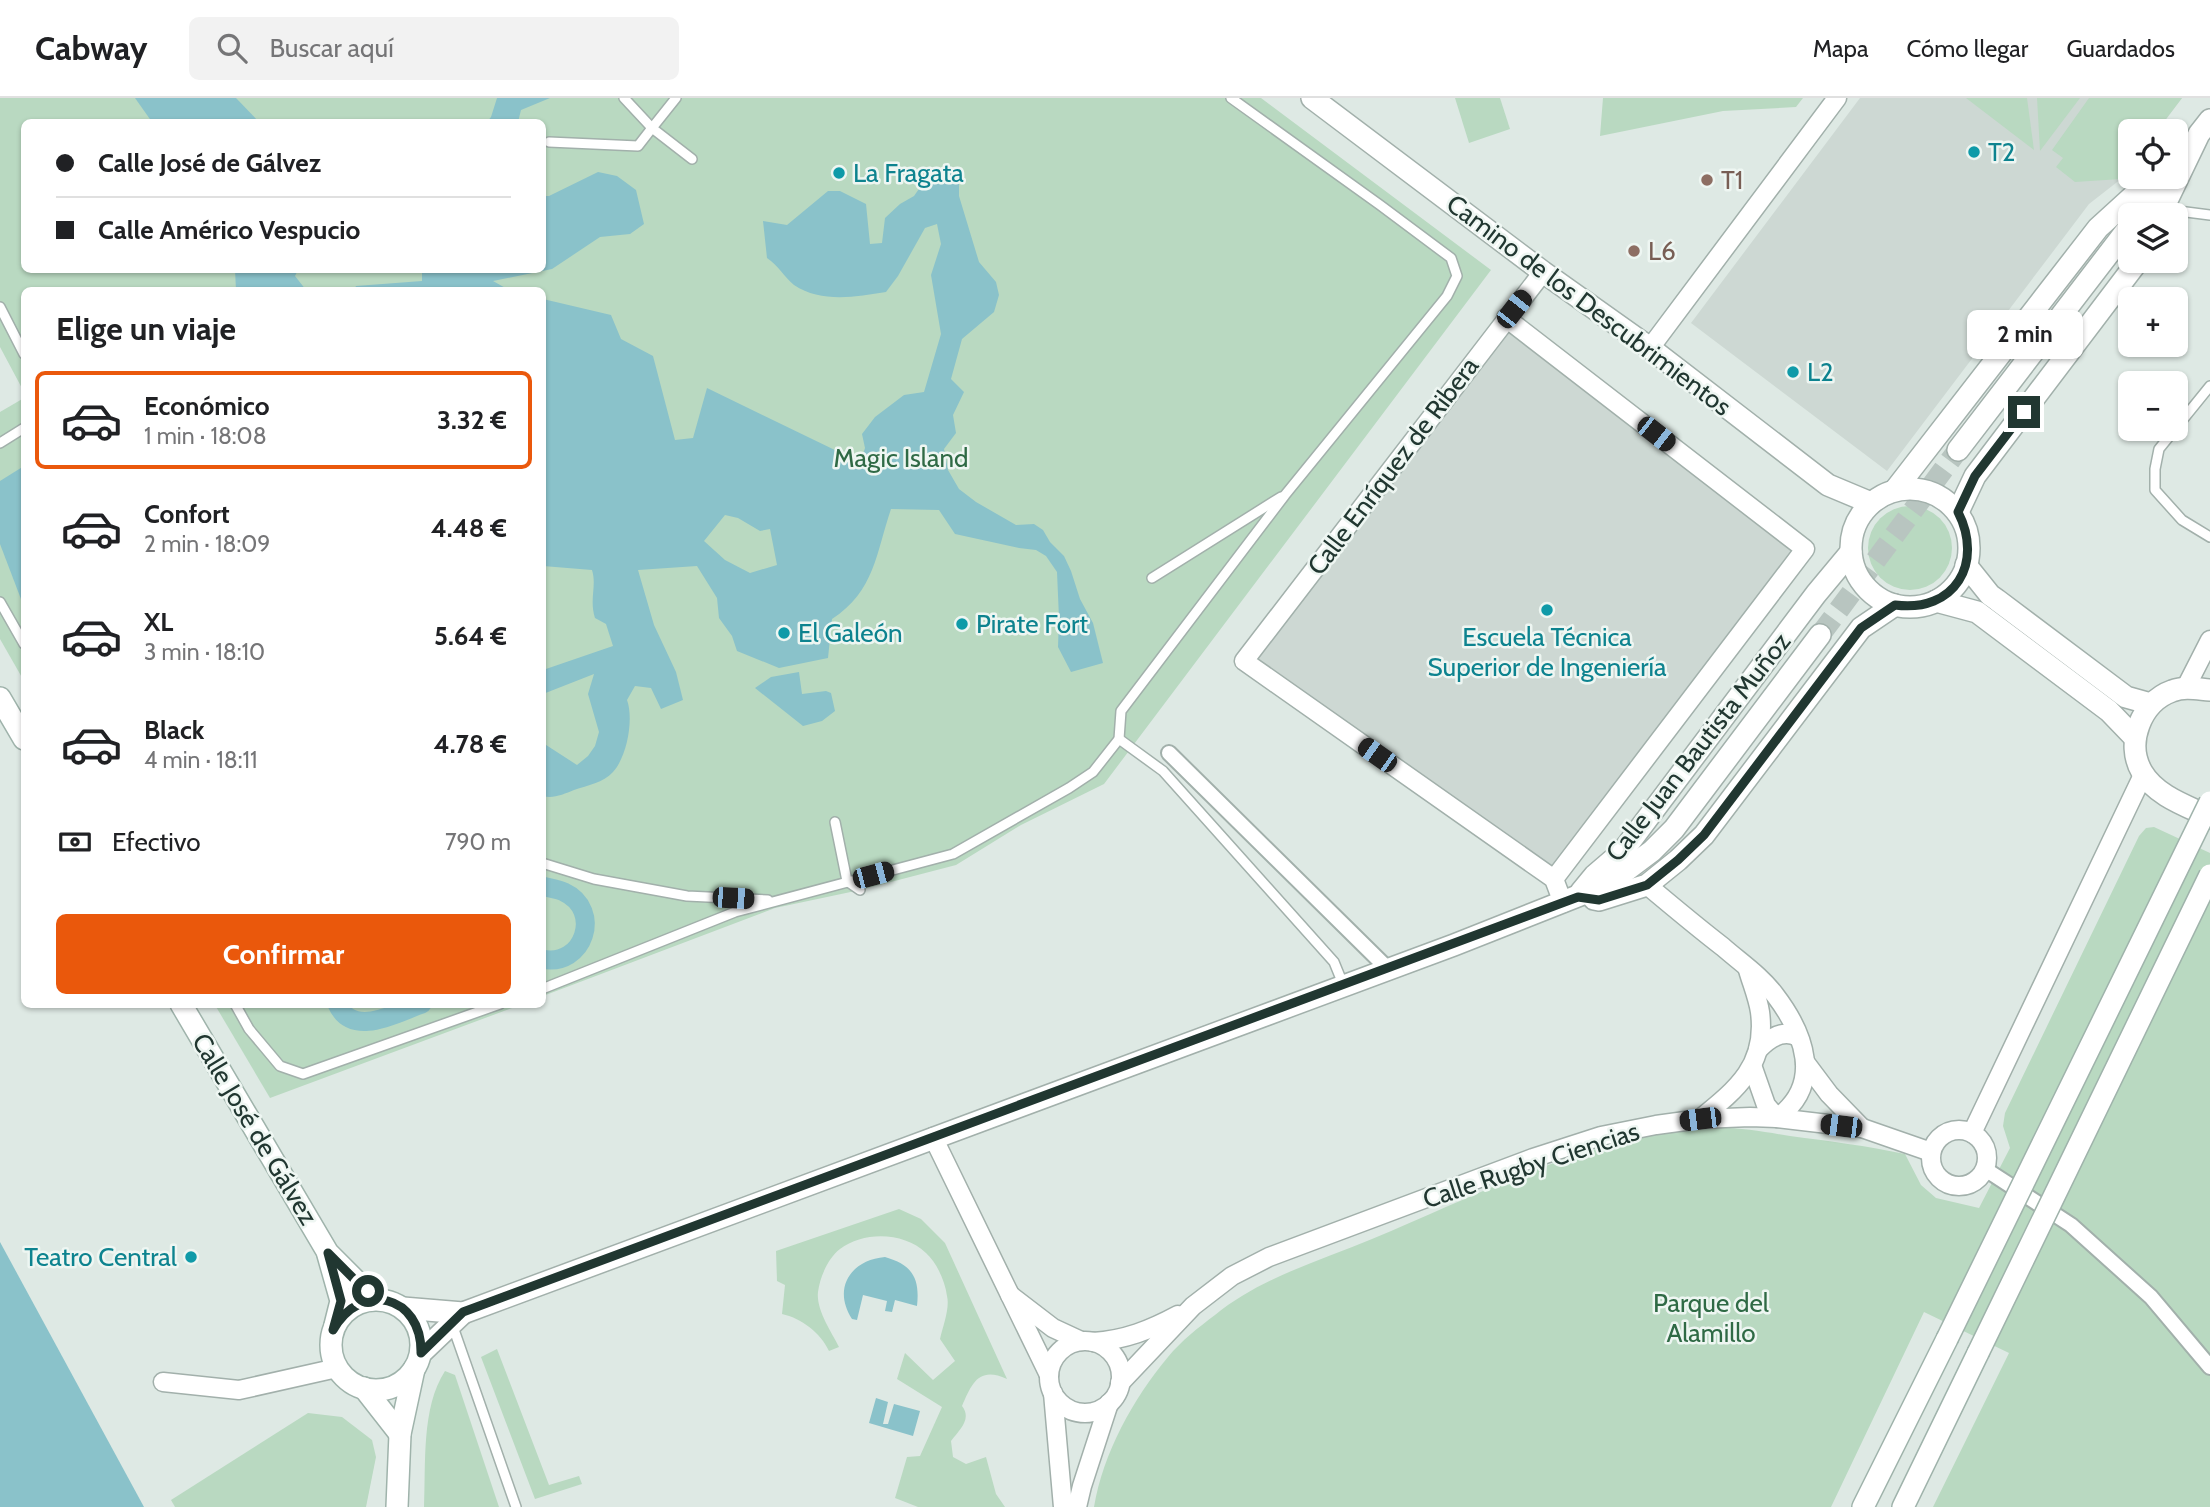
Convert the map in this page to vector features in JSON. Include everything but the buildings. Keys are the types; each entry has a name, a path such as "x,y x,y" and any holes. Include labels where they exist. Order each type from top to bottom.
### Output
{"street":[{"name":"Camino de los Descubrimientos","path":"1312,98 1650,348 1828,485 1871,503"},
{"path":"1650,348 1837,98"},
{"path":"2188,144 2205,127"},
{"path":"2188,149 2205,127"},
{"path":"2167,203 2205,127"},
{"path":"1895,490 1918,489 1940,497 1958,512 1966,528 1969,547 1966,565 1955,586 1936,601 1923,605 1895,605 1878,598 1864,586 1855,570 1851,552 1852,534 1859,517 1871,503 1895,490 2098,228 2141,189"},
{"path":"2147,203 2158,189"},
{"path":"1958,450 2118,242"},
{"name":"Calle Enríquez de Ribera","path":"1544,272 1244,662 1554,878"},
{"path":"1958,512 1975,476 2129,273"},
{"path":"1506,318 1805,550 1554,878 1570,900"},
{"name":"Calle Juan Bautista Muñoz","path":"418,1361 457,1318 1570,900 1623,851 1816,594 1851,552"},
{"path":"1966,565 1990,595 2126,697 2151,704"},
{"path":"1936,601 1977,612 2109,712 2135,738"},
{"name":"Calle Juan Bautista Muñoz","path":"1647,885 1704,835 1861,628 1895,605"},
{"path":"1570,900 1608,884 1634,866 1674,829 1819,635"},
{"path":"2186,687 2210,640"},
{"path":"2210,690 2186,687 2170,692 2151,704 2138,724 2135,738 2137,762 2143,775 2166,795 2210,817"},
{"path":"0,698 21,734"},
{"path":"1169,754 1387,968"},
{"path":"1972,1133 2143,775"},
{"path":"1863,1507 2210,802"},
{"path":"1903,1507 2210,875"},
{"path":"1570,900 1599,900 1647,885 1747,967 1773,993 1789,1016 1805,1062 1806,1073 1801,1089 1793,1104 1777,1118 1766,1105 1753,1068"},
{"path":"1700,1119 1735,1090 1753,1068 1758,1050 1760,1012 1747,967"},
{"name":"Calle José de Gálvez","path":"183,1008 328,1253 357,1282 380,1299"},
{"path":"1758,1050 1766,1041 1776,1036 1791,1034 1798,1037"},
{"path":"1805,1062 1829,1094 1862,1128"},
{"name":"Calle Rugby Ciencias","path":"1193,1306 1232,1276 1269,1257 1533,1158 1601,1136 1700,1119 1777,1118 1862,1128 1931,1152"},
{"path":"1955,1129 1972,1133 1984,1144 1987,1161 1985,1169 1973,1183 1955,1187 1938,1178 1930,1161 1931,1152 1934,1144 1947,1132 1955,1129"},
{"path":"933,1137 1059,1402 1079,1412 1090,1412 1109,1403"},
{"path":"1985,1169 2071,1225 2151,1297 2210,1367"},
{"name":"Calle José de Gálvez","path":"328,1253 341,1301 333,1330"},
{"path":"1007,1293 1054,1328 1103,1345 1111,1352 1121,1372 1120,1383 1109,1403 1077,1507"},
{"path":"397,1507 400,1434 418,1361 421,1340 418,1327 403,1308 380,1299 365,1301 352,1307 341,1317 333,1330 331,1349 337,1368 344,1377 365,1388 387,1389 407,1378 418,1361"},
{"path":"1063,1507 1051,1384 1056,1356 1062,1349 1087,1341 1117,1340 1157,1326 1193,1306"},
{"path":"1120,1383 1193,1306"},
{"name":"Calle Juan Bautista Muñoz","path":"403,1308 457,1318"},
{"path":"163,1382 239,1390 337,1368"},
{"path":"365,1388 400,1434"}],"lane":[{"path":"624,98 652,128 692,159"},
{"path":"549,142 638,146 676,98"},
{"path":"546,987 735,912 953,854 1093,772 1119,739 1121,711 1285,495 1447,296 1457,276 1451,258 1231,98"},
{"path":"2188,214 2210,215"},
{"path":"0,307 21,348"},
{"path":"2210,387 2159,449 2155,469 2155,490 2182,520 2210,537"},
{"path":"0,443 21,430"},
{"path":"1152,578 1285,495"},
{"path":"0,602 21,639"},
{"path":"1119,739 1163,771 1334,962 1343,984"},
{"path":"835,821 847,881 860,890"},
{"path":"546,864 594,879 687,895 779,900"},
{"path":"237,1008 249,1028 279,1066 303,1074 489,1008"},
{"path":"457,1318 516,1507"}],"shaded area":[{"path":"1860,98 2182,98 2166,119 2118,119 2118,181 2089,204 1887,471 1691,323"},
{"name":"Escuela Técnica Superior de Ingeniería","path":"1506,318 1805,549 1557,874 1244,661"}],"green space":[{"name":"Magic Island","path":"0,98 1261,98 1491,270 1104,784 1021,825 956,865 860,890 775,908 546,995 546,287 21,287 21,386 0,347"},
{"path":"1455,98 1500,98 1510,129 1469,143"},
{"path":"1603,98 1803,98 1796,107 1723,111 1600,136"},
{"path":"1966,98 2027,98 2034,150"},
{"path":"2037,98 2080,98 2040,151"},
{"path":"2089,98 2182,98 2166,119 2118,119 2118,179 2075,182 2056,167 2063,158 2052,150"},
{"path":"21,400 21,676 0,639 0,412"},
{"path":"1910,506 1926,509 1940,518 1949,532 1952,548 1949,564 1940,578 1926,587 1910,590 1894,587 1880,578 1871,564 1868,548 1871,532 1880,518 1894,509"},
{"name":"Parque del Alamillo","path":"2154,827 2210,853 2210,1507 1933,1507 2009,1353 1924,1312 1831,1507 1094,1507 1112,1447 1155,1373 1179,1345 1232,1302 1290,1271 1495,1186 1581,1154 1668,1132 1712,1128 1761,1131 1905,1154 1921,1185 1936,1198 1979,1208 2010,1148 2003,1126 2005,1113 2139,836 2146,828"},
{"path":"217,1008 512,1008 270,1098"},
{"path":"899,1209 921,1219 945,1243 1007,1379 990,1374 973,1384 962,1406 965,1420 951,1441 953,1457 966,1464 986,1457 996,1494 1005,1507 918,1507 895,1498 907,1457 920,1456 942,1407 897,1379 905,1353 933,1380 955,1361 940,1339 948,1306 944,1284 937,1267 926,1253 907,1241 884,1236 860,1239 836,1253 823,1274 818,1299 839,1347 829,1351 810,1327 782,1314 785,1285 777,1281 776,1251"},
{"path":"497,1349 549,1485 579,1476 582,1484 535,1499 481,1357"},
{"path":"445,1371 455,1375 499,1507 424,1507 428,1419 437,1386"},
{"path":"308,1413 342,1417 372,1440 376,1457 366,1507 175,1507 171,1500"}],"water":[{"path":"135,98 236,98 256,119 150,119"},
{"path":"497,98 550,98 521,110 519,119 489,119"},
{"path":"943,169 959,175 959,196 979,262 996,282 999,295 994,312 962,339 951,379 964,392 953,415 956,433 944,449 948,470 959,489 976,502 1016,525 1034,524 1043,530 1064,556 1080,599 1093,623 1103,663 1071,672 1058,647 1057,572 1046,556 1036,550 955,534 939,510 891,509 866,583 846,608 832,619 828,658 779,668 737,651 732,636 719,618 717,598 697,566 638,570 654,625 676,672 683,700 661,709 651,688 635,686 627,700 630,717 625,748 613,772 600,781 546,796 546,745 577,765 595,746 599,732 588,694 594,674 546,693 546,669 613,646 606,624 595,618 592,570 546,566 546,300 611,315 621,339 653,356 675,440 693,438 707,388 841,453 861,460 865,448 862,434 875,417 904,395 924,392 941,334 931,275 941,244 937,224 925,228 886,292 838,297 804,291 794,285 767,258 763,221 787,225 828,191 840,191 866,204 870,244 882,243 885,218 914,196 928,176","holes":["725,515 738,518 760,531 770,529 777,565 750,573 725,560 704,541"]},
{"path":"598,172 617,176 636,190 644,224 630,234 600,237 552,269 546,270 546,196"},
{"path":"235,273 296,273 295,276 304,287 236,287"},
{"path":"422,273 532,273 493,281 504,287 356,287 422,281"},
{"path":"21,468 21,599 0,544 0,481"},
{"path":"799,672 802,694 826,691 831,693 835,711 822,721 803,726 755,688 771,677"},
{"path":"0,1242 144,1507 0,1507"},
{"path":"885,1257 902,1264 913,1274 918,1296 917,1306 895,1300 892,1312 885,1311 887,1301 863,1295 857,1320 852,1319 844,1297 848,1278 863,1264"},
{"path":"876,1398 888,1402 883,1424 888,1424 894,1404 920,1411 913,1436 869,1423"}],"waterway":[{"path":"546,887 562,891 576,900 583,911 585,923 578,947 569,955 546,959"},
{"path":"340,1008 354,1020 365,1021 389,1017 412,1008"}],"tunnel":[{"path":"1820,635 1958,450"}],"place":[{"name":"T2","path":"1974,152"},
{"name":"La Fragata","path":"839,173"},
{"name":"T1","path":"1707,180"},
{"name":"L6","path":"1634,251"},
{"name":"L2","path":"1793,372"},
{"name":"Escuela Técnica Superior de Ingeniería","path":"1547,610"},
{"name":"Pirate Fort","path":"962,624"},
{"name":"El Galeón","path":"784,633"},
{"name":"Teatro Central","path":"191,1257"}],"route":[{"path":"368,1291 328,1253 341,1301 333,1330 341,1317 352,1307 365,1301 380,1299 392,1302 403,1308 418,1327 421,1353 463,1312 1578,897 1599,900 1647,885 1704,835 1861,628 1895,605 1909,607 1936,601 1955,586 1966,565 1969,547 1966,528 1958,512 1975,476 2024,412"}]}
